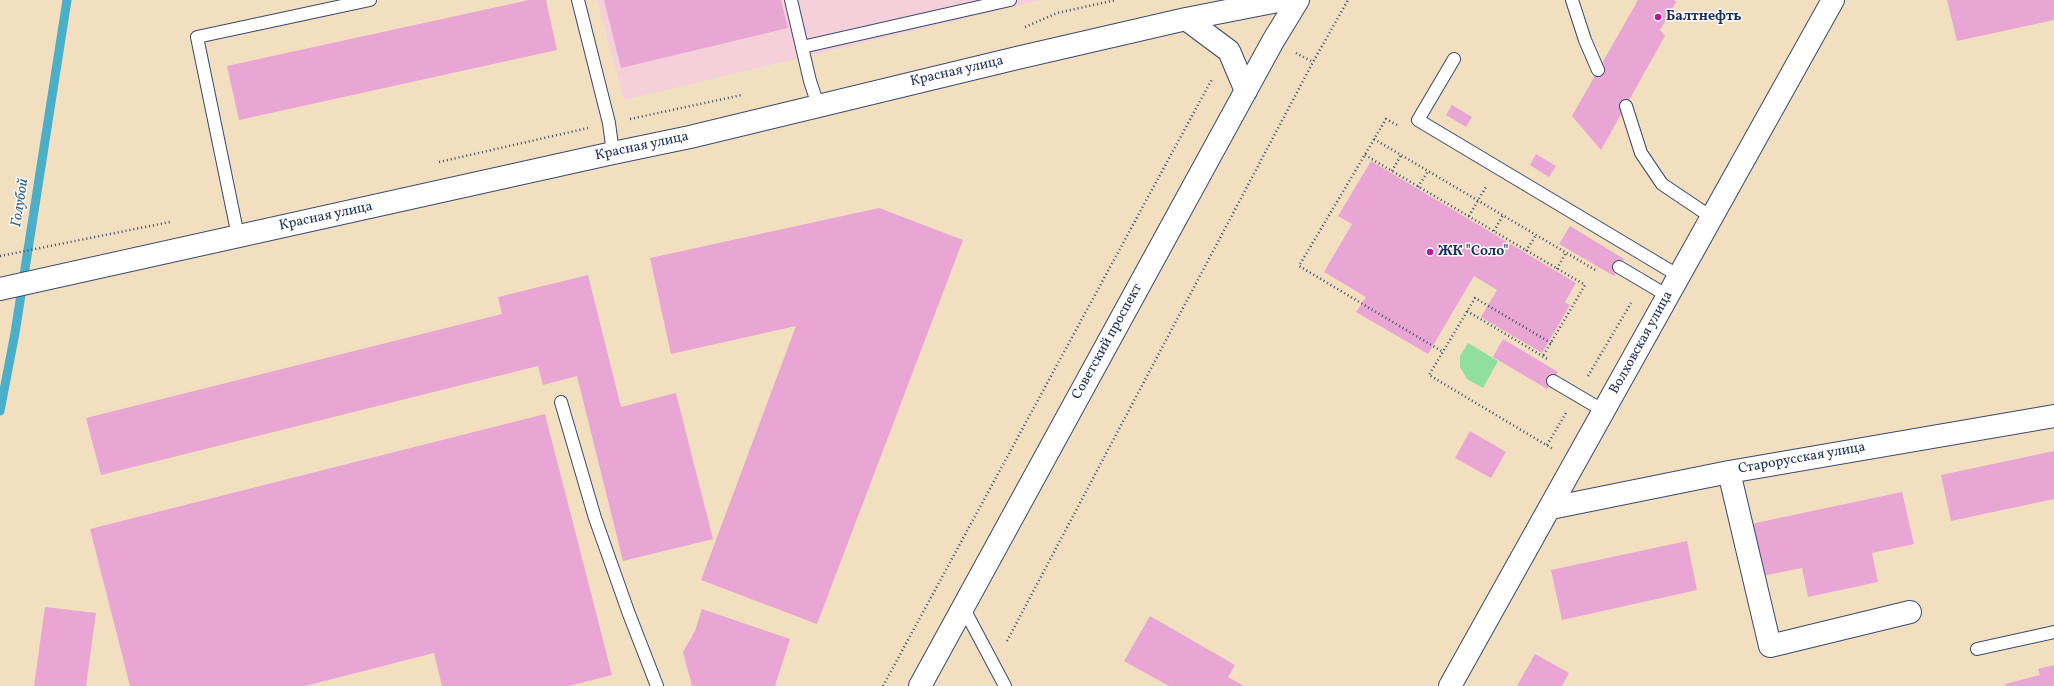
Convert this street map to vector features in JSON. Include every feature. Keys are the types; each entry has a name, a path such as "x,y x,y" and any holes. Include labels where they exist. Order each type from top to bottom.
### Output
{"main road":[{"name":"Красная улица","path":"4,288 613,153 690,138 818,105 1186,19 1283,0"},
{"name":"Советский проспект","path":"920,686 1273,41 1298,0"},
{"name":"Волховская улица","path":"1450,686 1551,508 1711,217 1833,0"},
{"path":"1186,19 1229,51 1246,91"},
{"name":"Старорусская улица","path":"1551,508 1729,472 2054,416"},
{"path":"1729,472 1770,646 1910,612"}],"lane":[{"path":"238,236 197,37 370,0"},
{"path":"578,0 609,123 613,153"},
{"path":"791,0 818,105"},
{"path":"802,47 1010,0"},
{"path":"1572,0 1585,40 1598,70"},
{"path":"1454,59 1418,120 1679,276"},
{"path":"1626,106 1641,153 1662,184 1711,217"},
{"path":"1619,267 1668,296"},
{"path":"1553,380 1604,411"},
{"path":"561,402 595,518 628,614 657,686"},
{"path":"963,607 1005,686"},
{"path":"1977,649 2054,632"}],"path":[{"path":"1019,30 1057,13 1116,0"},
{"path":"994,666 1313,62 1348,0"},
{"path":"1273,41 1313,62"},
{"path":"883,686 1229,51"},
{"path":"433,164 609,123 748,94"},
{"path":"1386,119 1299,266 1444,352"},
{"path":"1374,139 1598,272"},
{"path":"1365,155 1585,286 1543,356"},
{"path":"1392,171 1401,155"},
{"path":"1469,216 1497,168"},
{"path":"1418,187 1428,171"},
{"path":"1494,231 1503,216"},
{"path":"0,256 172,222"},
{"path":"1526,250 1536,235"},
{"path":"1556,269 1566,252"},
{"path":"1547,445 1643,282"},
{"path":"1551,343 1475,298 1429,375 1576,462"},
{"path":"1467,311 1555,363"}],"shaded area":[{"path":"597,0 1041,0 624,100"}],"green space":[{"path":"1468,343 1498,361 1483,388 1467,379 1460,367 1460,356"}],"building":[{"path":"529,0 546,0 557,50 239,120 227,66"},
{"path":"604,0 781,0 788,28 621,68"},
{"path":"1638,0 1674,0 1676,2 1660,30 1665,36 1601,150 1572,116"},
{"path":"1947,0 2054,0 2054,20 1957,41"},
{"path":"1452,105 1472,117 1466,127 1446,115"},
{"path":"1536,154 1556,166 1549,177 1530,165"},
{"name":"ЖК \"Соло\"","path":"1371,161 1576,283 1565,302 1570,305 1542,353 1481,317 1497,290 1474,276 1428,354 1356,312 1366,297 1324,272 1352,224 1338,216"},
{"path":"879,208 963,240 817,624 701,580 796,326 671,354 650,258"},
{"path":"1570,226 1624,259 1614,276 1559,244"},
{"path":"588,275 621,407 676,393 713,539 623,561 577,376 543,385 538,366 101,475 86,418 502,314 498,297"},
{"path":"1503,339 1558,372 1547,389 1493,357"},
{"path":"545,414 612,675 569,686 442,686 434,653 305,686 130,686 90,529"},
{"path":"1470,431 1506,452 1491,478 1455,458"},
{"path":"2054,451 2054,499 1951,521 1941,475"},
{"path":"1902,492 1914,544 1872,553 1878,582 1808,597 1802,568 1762,576 1751,524"},
{"path":"1687,541 1697,590 1562,620 1551,570"},
{"path":"45,607 96,613 86,686 34,686"},
{"path":"702,609 790,639 775,686 692,686 683,652 695,631"},
{"path":"1150,616 1235,665 1228,677 1244,686 1169,686 1124,661"},
{"path":"1535,654 1569,673 1562,686 1517,686"},
{"path":"2054,665 2054,686 2006,686 2005,684 2040,675 2038,669"}],"waterway":[{"name":"Голубой","path":"0,411 15,333 67,0"}],"place":[{"name":"Балтнефть","path":"1658,17"},
{"name":"ЖК \"Соло\"","path":"1430,252"}]}
